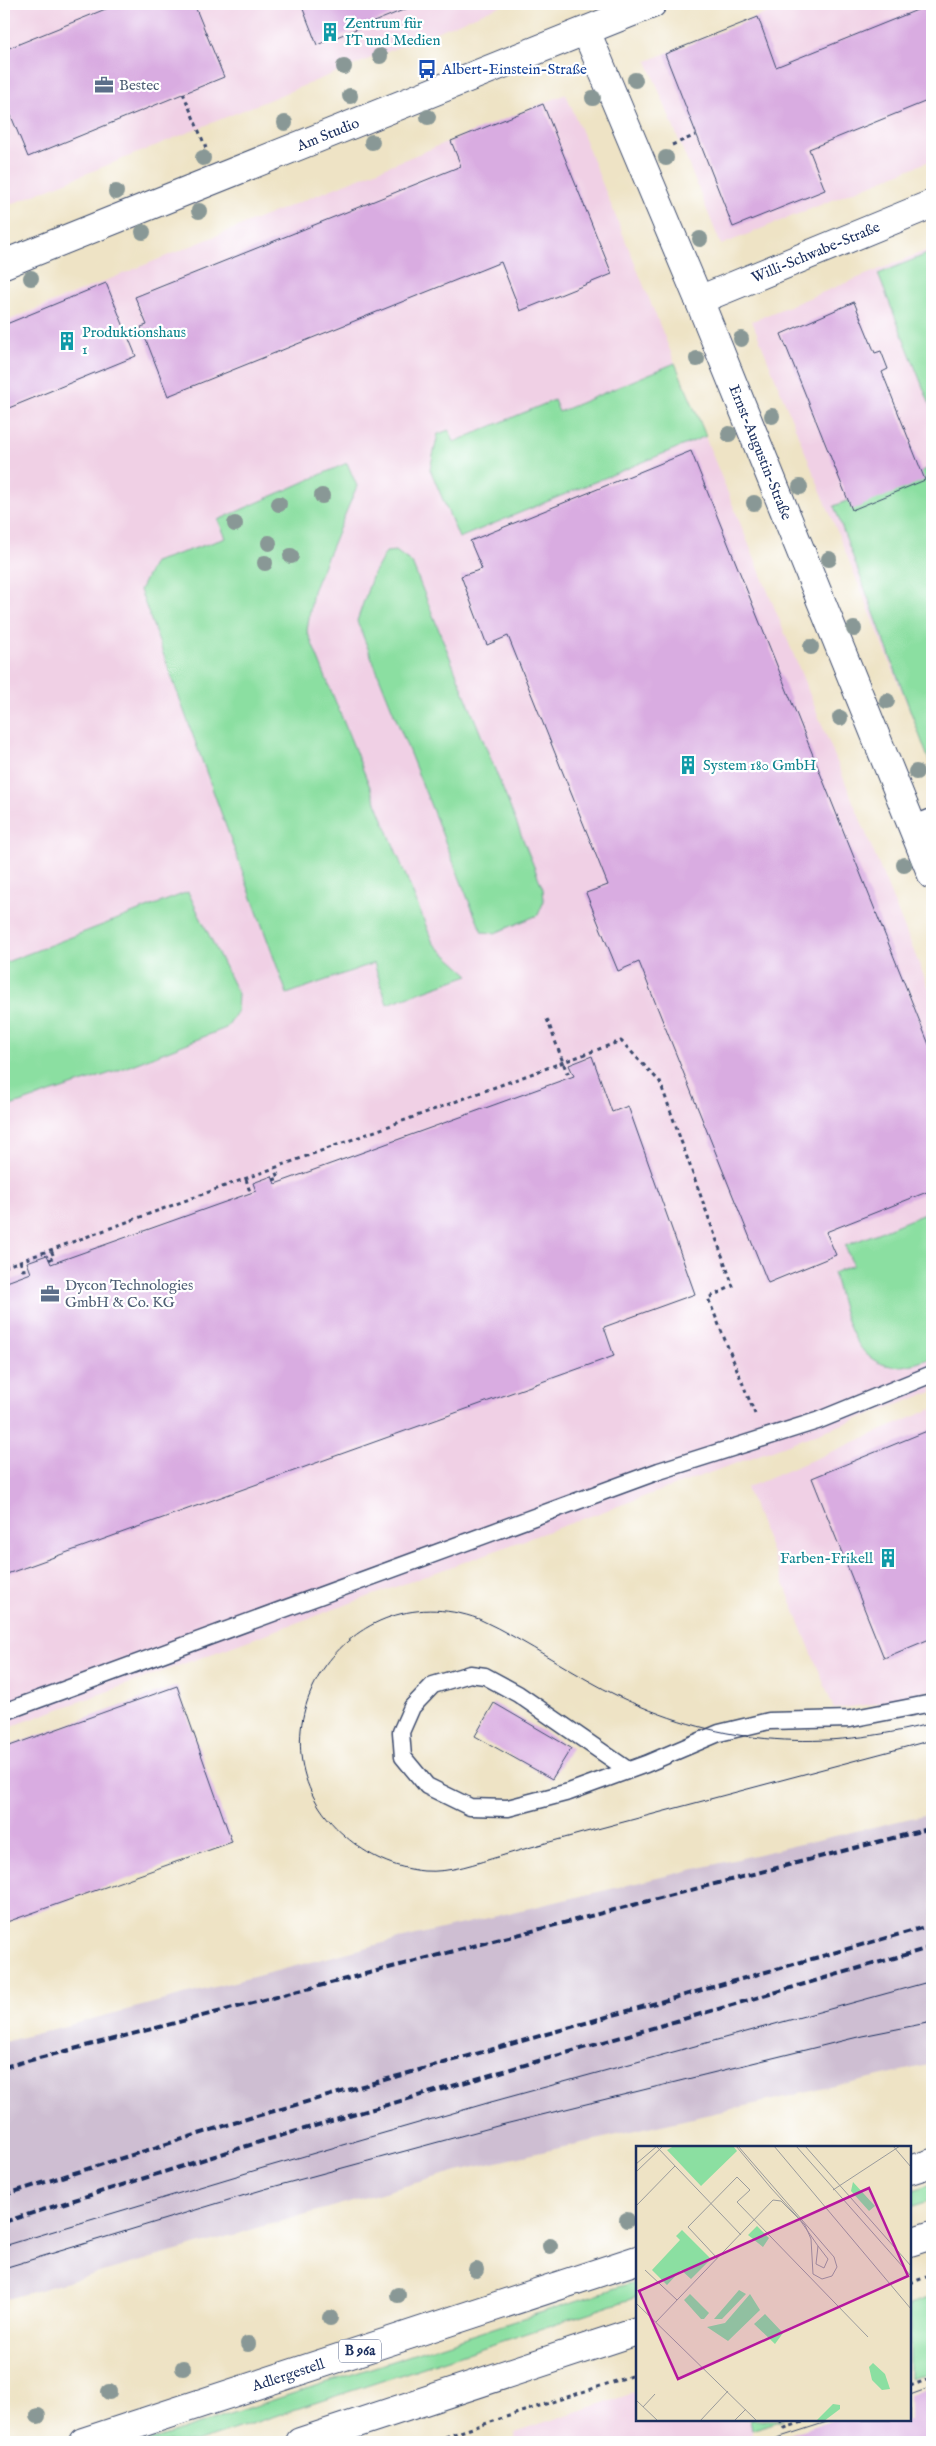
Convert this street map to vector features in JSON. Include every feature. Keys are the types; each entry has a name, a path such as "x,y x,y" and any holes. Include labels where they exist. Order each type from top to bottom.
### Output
{"street":[{"name":"Am Studio","path":"4,264 652,4"},
{"name":"Ernst-Augustin-Straße","path":"586,30 699,300 922,821 932,875"},
{"name":"Willi-Schwabe-Straße","path":"699,300 932,204"},
{"path":"911,2170 932,2163"},
{"path":"911,2242 932,2234"},
{"name":"Adlergestell","path":"84,2442 636,2260"},
{"path":"300,2442 636,2331"}],"lane":[{"path":"4,1712 659,1471 817,1421 932,1374"},
{"path":"628,1770 518,1694 485,1676 470,1674 432,1685 412,1707 401,1732 403,1757 427,1786 470,1808 508,1808 569,1792 628,1770 718,1733 769,1721 850,1719 932,1704"}],"path":[{"path":"184,94 219,178"},
{"path":"672,145 696,134"},
{"path":"547,1019 562,1064 567,1073 571,1071"},
{"path":"4,1267 622,1041 660,1082 733,1286 708,1298 765,1437"},
{"path":"273,1180 279,1178 275,1168"},
{"path":"246,1179 249,1189 254,1186"},
{"path":"49,1260 54,1257 51,1250"},
{"path":"20,1261 23,1270 29,1268"},
{"path":"911,2283 932,2276"},
{"path":"430,2442 636,2374"},
{"path":"911,2386 932,2378"},
{"path":"781,2421 785,2428 806,2421"}],"shaded area":[{"path":"4,4 505,4 4,207"},
{"path":"789,4 932,4 932,160 721,245 647,61"},
{"path":"566,94 932,996 932,1392 4,1729 4,322"},
{"path":"932,248 932,766 752,321"},
{"path":"932,1409 932,1690 888,1702 834,1709 746,1488"},
{"path":"932,1813 932,2064 458,2171 4,2300 4,2042 395,1940"},
{"path":"636,2392 636,2421 749,2421 754,2442 517,2442 515,2432"}],"green space":[{"path":"932,252 932,410 878,274"},
{"path":"675,363 706,436 459,538 430,469 438,434 449,430 454,442 554,400 559,412"},
{"path":"347,463 357,486 313,591 307,631 433,943 469,975 387,1004 374,963 287,994 140,590 154,562 226,538 218,520"},
{"path":"932,467 932,766 931,766 834,506"},
{"path":"396,551 412,563 543,889 544,901 538,915 495,933 482,932 357,621 372,577 386,552"},
{"path":"188,892 238,994 237,1012 226,1028 114,1072 4,1108 4,963"},
{"path":"932,1211 932,1358 901,1366 891,1366 877,1362 866,1354 857,1343 850,1329 833,1273 853,1265 845,1246"},
{"path":"932,2184 932,2200 911,2207 911,2191"},
{"path":"636,2281 636,2297 196,2442 145,2442"},
{"path":"932,2297 932,2371 911,2379 911,2304"},
{"path":"749,2421 780,2421 751,2430"}],"building":[{"name":"Bestec","path":"118,4 194,4 224,77 28,157 4,99 4,50"},
{"name":"Zentrum für IT und Medien","path":"301,4 418,4 317,45"},
{"path":"932,4 932,99 809,149 825,190 733,227 665,54 758,17 776,67"},
{"path":"543,104 612,274 520,311 501,262 168,396 141,327 147,325 135,297 461,166 451,141"},
{"name":"Produktionshaus 1","path":"106,283 136,356 4,410 4,325"},
{"path":"854,302 875,353 881,351 888,369 882,372 925,480 852,510 781,334"},
{"name":"System 180 GmbH","path":"691,451 932,1052 932,1190 826,1232 836,1255 768,1283 639,962 618,971 586,893 608,885 508,636 487,645 461,576 482,569 470,541"},
{"path":"592,1056 612,1112 628,1106 695,1294 604,1327 614,1356 4,1575 4,1283 31,1273 27,1262 47,1255 51,1264 256,1191 253,1183 272,1176 275,1184 574,1076 569,1065"},
{"name":"Farben-Frikell","path":"932,1429 932,1638 884,1658 812,1478"},
{"path":"177,1686 232,1842 4,1923 4,1748"},
{"path":"494,1703 571,1748 552,1779 475,1736"},
{"path":"932,2387 932,2442 765,2442 830,2421 911,2421 911,2395"}],"tram line":[{"path":"932,1723 852,1738 813,1740 736,1735 660,1714 622,1698 479,1619 429,1610 385,1619 348,1641 320,1674 304,1713 301,1756 314,1798 345,1836 372,1855 392,1864 424,1871 434,1871 463,1867 586,1832 932,1740"},
{"path":"4,2246 491,2102 932,1981"},
{"path":"4,2268 265,2189 501,2125 862,2036 932,2022"}],"railway":[{"path":"4,2067 932,1828"},
{"path":"4,2195 253,2117 932,1925"},
{"path":"4,2222 266,2140 932,1947"}],"place":[{"name":"Zentrum für IT und Medien","path":"330,32"},
{"name":"Albert-Einstein-Straße","path":"427,69"},
{"name":"Bestec","path":"104,85"},
{"name":"Produktionshaus 1","path":"67,341"},
{"name":"System 180 GmbH","path":"688,765"},
{"name":"Dycon Technologies GmbH & Co. KG","path":"50,1294"},
{"name":"Farben-Frikell","path":"888,1558"}]}
